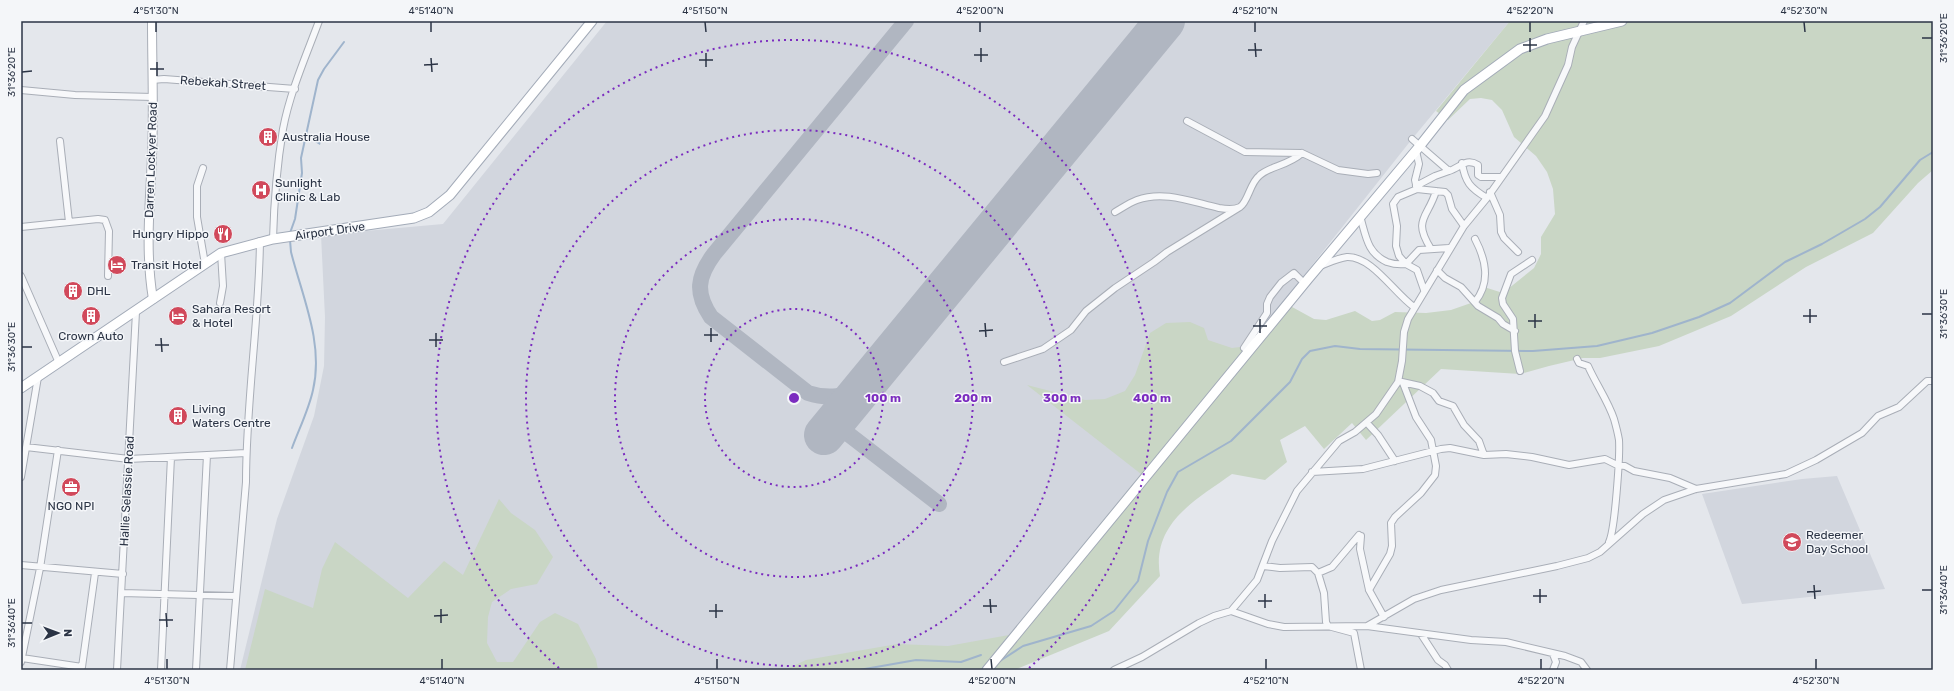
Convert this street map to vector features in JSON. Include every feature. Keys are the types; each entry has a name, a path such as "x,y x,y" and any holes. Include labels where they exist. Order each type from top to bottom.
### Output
{"main road":[{"name":"Airport Drive","path":"21,388 136,312 221,253 260,241 403,220 418,216 434,209 450,195 592,21"},
{"path":"987,670 1464,90 1520,49 1547,39 1622,21"}],"street":[{"name":"Darren Lockyer Road","path":"152,21 153,98 149,244 150,275 153,300"},
{"path":"273,239 274,197 284,128 295,89 319,21"},
{"path":"1369,590 1390,554 1392,546 1391,523 1395,517 1421,493 1435,476 1431,440 1416,417 1401,382 1404,332 1414,307 1449,248 1533,135 1552,103 1568,65 1572,47 1584,21"},
{"name":"Rebekah Street","path":"152,80 164,79 295,89"},
{"path":"21,90 75,95 153,98"},
{"path":"1187,121 1245,152 1302,153 1338,170 1377,174"},
{"path":"1412,139 1417,149 1419,164 1415,180 1416,188"},
{"path":"60,141 69,222"},
{"path":"1417,149 1449,171"},
{"path":"1004,362 1043,349 1071,330 1086,312 1115,288 1167,252 1240,207 1245,202 1254,182 1260,174 1286,164 1302,153"},
{"path":"1424,290 1417,270 1406,264 1399,256 1396,246 1397,226 1393,204 1398,197 1462,163 1469,162 1478,165 1478,175 1481,177 1501,177"},
{"path":"1462,163 1466,181 1471,187 1488,195 1500,215 1501,232 1504,238 1518,252"},
{"path":"203,168 197,186 197,217 205,264"},
{"path":"1416,188 1445,192 1448,195 1452,209 1464,226"},
{"path":"1431,249 1424,236 1422,218 1433,202 1436,191"},
{"path":"1115,212 1136,200 1156,196 1169,196 1219,208 1227,209 1240,207"},
{"path":"1360,216 1368,246 1373,253 1390,263 1406,264"},
{"path":"21,227 98,219 105,220 109,231 108,276"},
{"path":"1475,239 1482,254 1485,272 1483,289 1475,302"},
{"path":"230,670 245,497 246,453 254,358 260,241"},
{"path":"1406,264 1419,250 1449,248"},
{"path":"220,302 223,286 221,253"},
{"path":"1319,266 1346,257 1356,258 1369,264 1403,299 1414,307"},
{"path":"1520,371 1515,350 1513,319 1503,304 1502,298 1511,274 1532,260"},
{"path":"1437,270 1446,278 1461,287 1475,302 1498,318 1503,324 1514,332"},
{"path":"1244,348 1267,313 1267,304 1270,297 1281,283 1294,273 1302,280"},
{"path":"21,276 59,363"},
{"name":"Hallie Selassie Road","path":"117,670 136,312"},
{"path":"1577,359 1578,363 1588,366 1614,419 1619,440 1611,537 1607,545"},
{"path":"21,477 38,377"},
{"path":"1367,626 1414,599 1441,590 1580,560 1600,552 1643,514 1664,500 1696,489 1786,474 1816,460 1862,434 1878,416 1899,407 1927,381 1933,381"},
{"path":"1114,670 1142,658 1199,623 1214,616 1231,611 1257,580 1280,522 1297,491 1340,441 1367,423 1376,414 1401,382"},
{"path":"1401,382 1420,386 1429,390 1439,402 1456,409 1464,425 1479,441 1484,455"},
{"path":"1367,423 1378,435 1394,461"},
{"path":"26,447 129,460 246,453"},
{"path":"1312,472 1363,469 1450,448 1484,455 1506,454 1532,457 1570,465 1606,459 1634,471 1648,475 1670,478 1696,489"},
{"path":"58,450 40,568 22,660 82,667 95,573"},
{"path":"196,670 207,455"},
{"path":"160,670 171,457"},
{"path":"1318,573 1332,567 1360,536 1360,549 1369,590 1384,616"},
{"path":"21,565 95,573 123,574"},
{"path":"1263,566 1280,568 1312,567 1318,573 1324,593 1326,622 1328,626"},
{"path":"122,593 236,596"},
{"path":"1231,611 1268,624 1284,627 1367,626 1421,634 1506,642 1565,656 1581,662 1587,670"},
{"path":"1328,626 1354,632 1361,670"},
{"path":"1421,634 1438,660 1446,665 1448,670"},
{"path":"1553,654 1556,662 1553,670"}],"shaded area":[{"path":"607,21 1510,21 1412,139 1248,346 980,670 240,670 277,519 314,416 324,366 325,317 321,235 443,224"},
{"name":"Redeemer Day School","path":"1837,476 1885,589 1742,604 1702,494 1802,479"}],"green space":[{"path":"1510,21 1933,21 1933,170 1918,183 1873,233 1806,267 1731,316 1659,346 1600,358 1583,358 1520,374 1441,369 1366,440 1352,423 1324,449 1305,426 1280,440 1287,462 1265,480 1232,474 1204,493 1179,515 1169,527 1162,541 1159,557 1160,576 1109,631 1014,670 785,670 806,660 897,644 948,646 1009,635 1141,474 1027,385 1085,400 1105,399 1125,391 1135,375 1150,333 1166,323 1190,322 1204,328 1208,340 1232,348 1248,346 1283,302 1314,319 1326,320 1355,311 1372,321 1380,320 1395,312 1426,313 1451,310 1471,303 1474,296 1484,287 1503,293 1534,268 1541,254 1541,237 1555,214 1553,189 1547,172 1536,156 1514,137 1502,110 1492,100 1481,98 1470,99 1448,120 1436,111"},
{"path":"499,499 511,513 535,530 553,557 537,584 511,589 492,602 488,617 487,643 497,662 513,662 540,622 555,613 578,624 596,659 598,670 245,670 265,589 313,608 322,569 335,542 408,598 444,561 463,575"}],"water":[{"path":"319,134 322,136 320,145 315,142 315,137"}],"waterway":[{"path":"290,233 295,219 302,173 301,158 318,80 324,69 344,42"},
{"path":"1000,661 1023,646 1091,626 1114,611 1138,581 1148,541 1167,492 1178,472 1231,441 1290,382 1302,359 1310,351 1335,346 1360,349 1533,351 1597,346 1652,333 1699,317 1730,303 1785,262 1822,244 1865,219 1880,207 1920,160 1933,152"},
{"path":"290,240 291,252 314,337 316,355 316,372 313,390 292,448"},
{"path":"859,670 916,660 961,662 981,655"}],"taxiway":[{"path":"859,391 846,395 827,397 808,393 711,317 702,300 700,285 704,270 714,254 906,21"},
{"path":"834,423 939,504"}],"runway":[{"path":"824,435 1165,21"}],"place":[{"name":"Australia House","path":"268,137"},
{"name":"Sunlight Clinic & Lab","path":"261,190"},
{"name":"Hungry Hippo","path":"223,234"},
{"name":"Transit Hotel","path":"117,265"},
{"name":"DHL","path":"73,291"},
{"name":"Crown Auto","path":"91,316"},
{"name":"Sahara Resort & Hotel","path":"178,316"},
{"name":"Living Waters Centre","path":"178,416"},
{"name":"NGO NPI","path":"71,487"},
{"name":"Redeemer Day School","path":"1792,542"}]}
